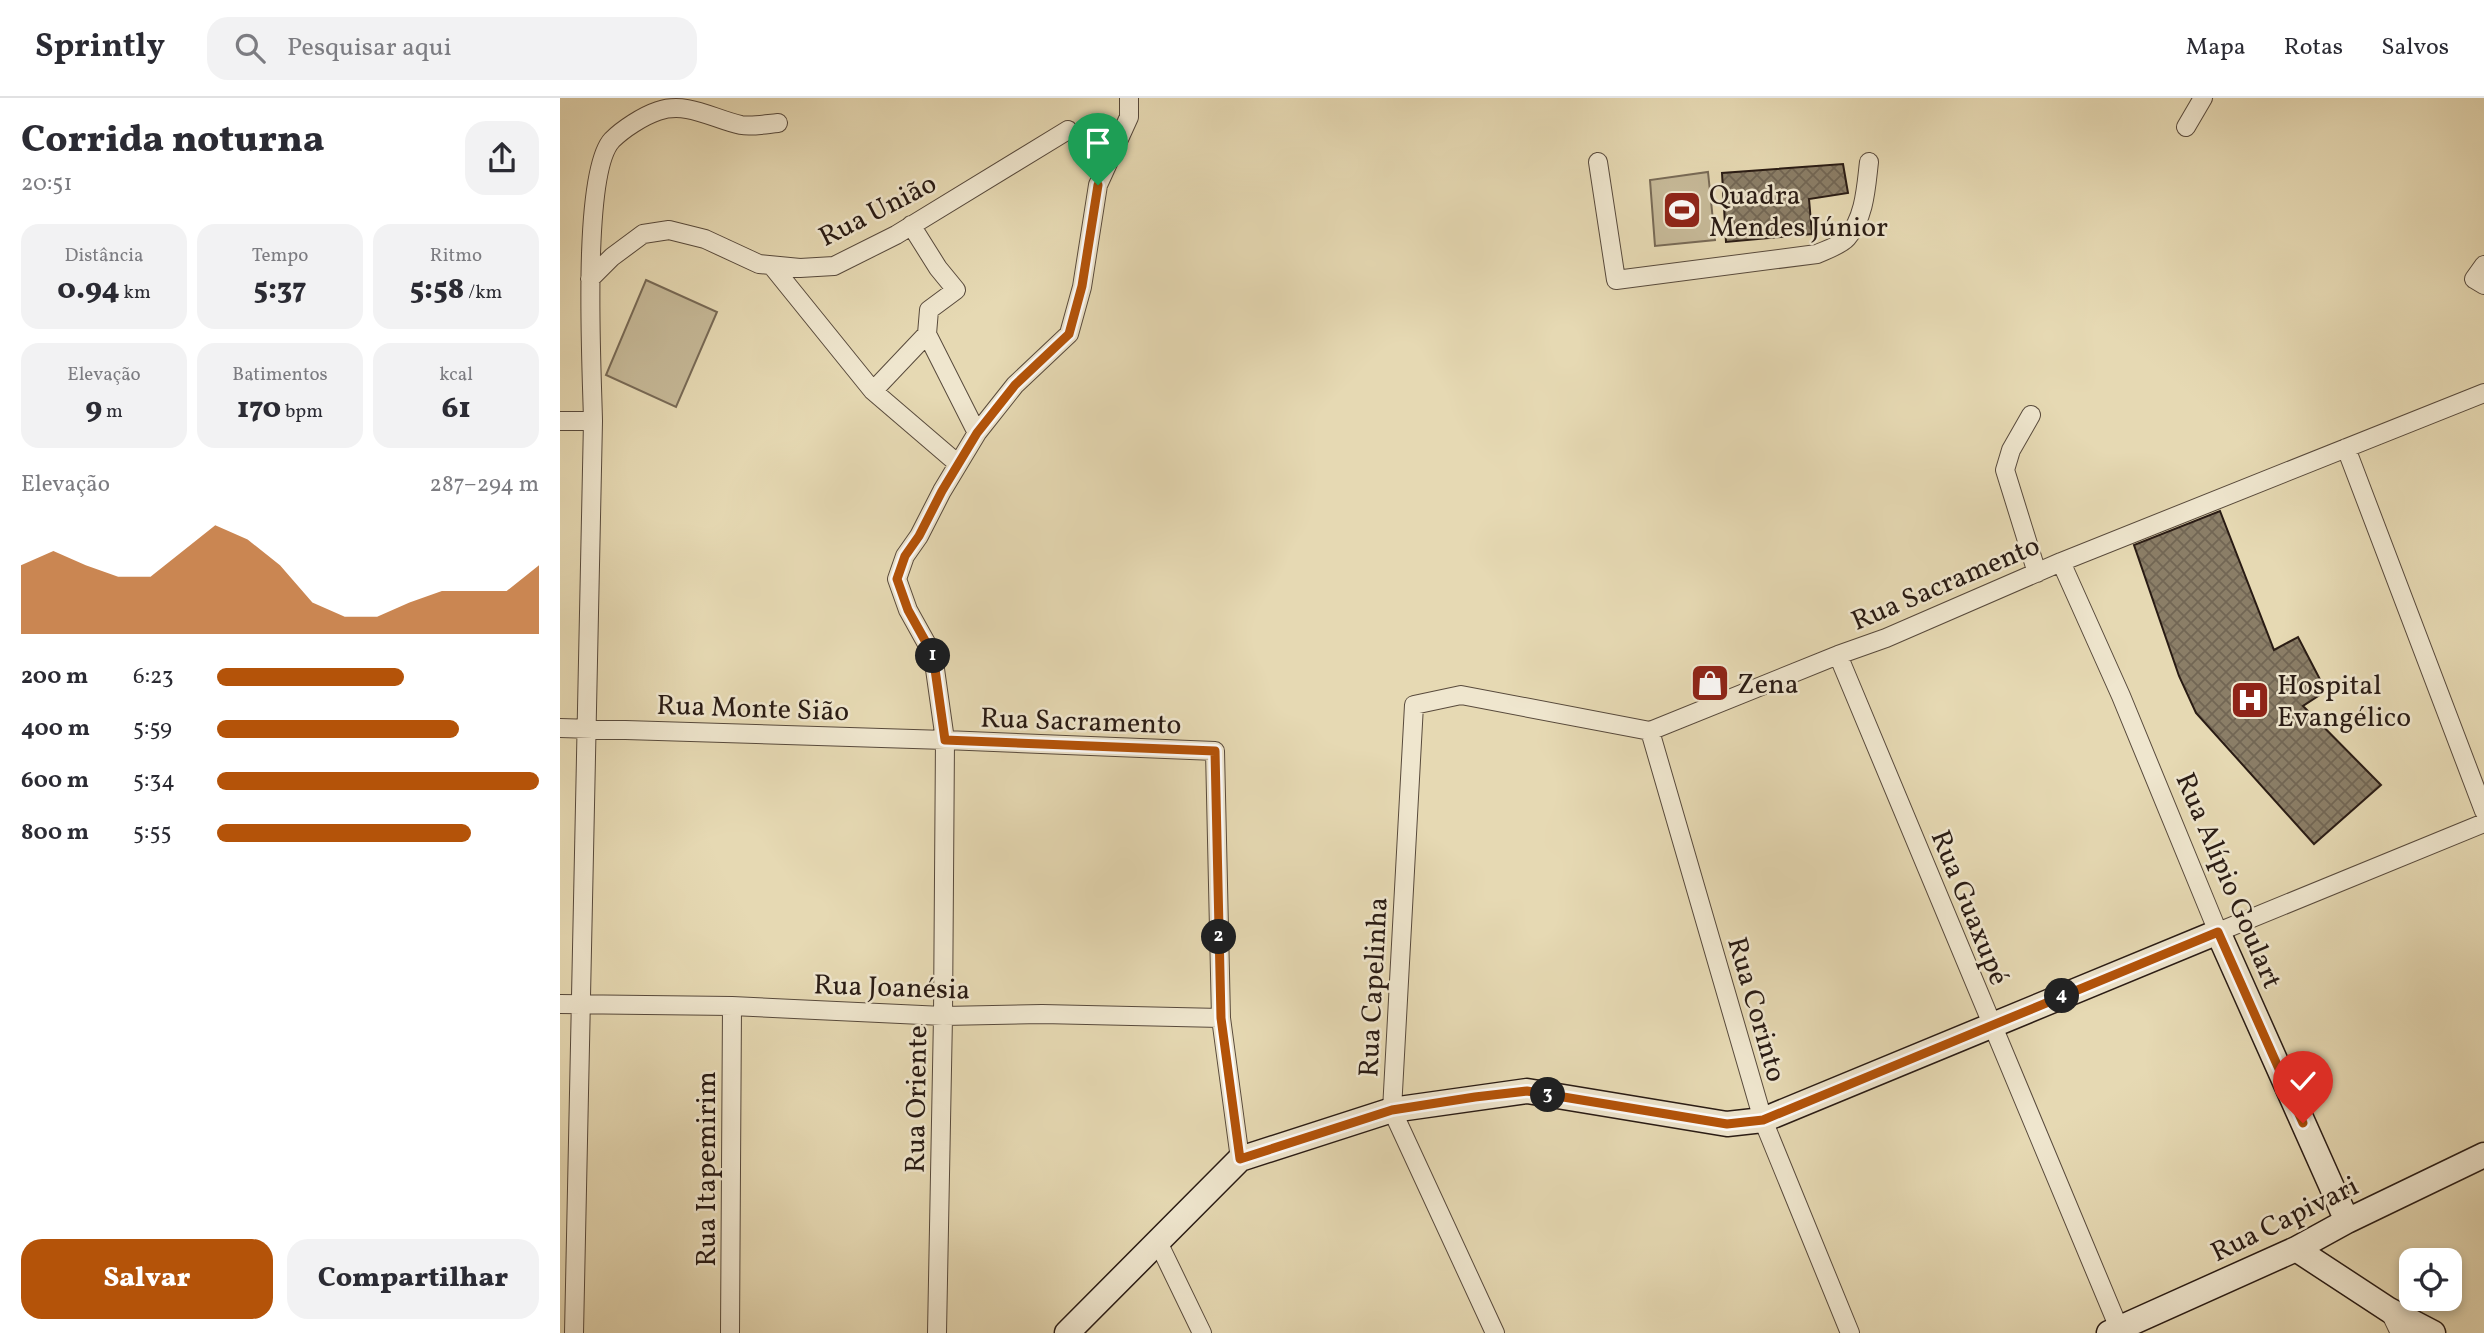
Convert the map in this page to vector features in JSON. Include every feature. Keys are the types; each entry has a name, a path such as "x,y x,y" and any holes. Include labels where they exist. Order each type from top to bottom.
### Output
{"street":[{"path":"772,266 873,391 957,463 1015,385 1069,334 1082,286 1098,185 1129,117 1129,98"},
{"path":"2186,127 2203,98"},
{"path":"574,1333 593,421 590,279 594,199 602,163 611,141 658,111 677,109 704,112 742,125 778,123"},
{"name":"Rua União","path":"590,279 611,257 643,234 669,230 705,239 759,264 800,268 834,266 911,225 1068,130"},
{"path":"1598,162 1616,281 1817,254 1846,240 1859,217 1869,162"},
{"path":"911,225 938,268 957,290 929,310 926,334 977,433"},
{"path":"873,391 926,334"},
{"name":"Rua Sacramento","path":"1650,731 1886,638 2036,572 2484,393"},
{"path":"2031,415 2011,450 2005,470 2036,572"},
{"path":"560,421 593,421"},
{"path":"2346,448 2484,811"},
{"name":"Rua Oriente","path":"937,1333 945,740 933,655 908,610 897,579 905,556 919,536 957,463"},
{"name":"Rua Alípio Goulart","path":"2061,562 2121,696 2218,932 2347,1221"},
{"name":"Rua Guaxupé","path":"1838,655 2116,1332"},
{"name":"Rua Capelinha","path":"1495,1333 1392,1110 1414,705 1461,695 1650,731"},
{"name":"Rua Monte Sião","path":"560,728 945,740"},
{"name":"Rua Corinto","path":"1650,731 1763,1120 1850,1333"},
{"name":"Rua Sacramento","path":"945,740 1215,751 1221,1018"},
{"path":"1067,1333 1240,1159 1392,1110 1527,1091 1727,1124 1763,1120 2484,823"},
{"name":"Rua Joanésia","path":"560,1004 732,1006 943,1016 1042,1014 1221,1018"},
{"name":"Rua Itapemirim","path":"730,1333 732,1006"},
{"path":"1221,1018 1240,1159"},
{"name":"Rua Capivari","path":"2116,1332 2296,1249 2347,1221 2484,1155"},
{"path":"1158,1242 1202,1333"},
{"path":"2296,1249 2389,1310 2433,1333"},
{"path":"2389,1310 2400,1333"}],"shaded area":[{"name":"Quadra Mendes Júnior","path":"1708,172 1715,240 1655,246 1650,180"},
{"path":"646,280 717,312 676,407 606,375"}],"building":[{"path":"1843,164 1848,193 1809,199 1812,234 1726,242 1722,173"},
{"name":"Hospital Evangélico","path":"2220,511 2274,650 2298,637 2326,691 2303,706 2381,785 2314,844 2196,713 2179,676 2134,545"}],"place":[{"name":"Quadra Mendes Júnior","path":"1682,210"},
{"name":"Zena","path":"1710,683"},
{"name":"Hospital Evangélico","path":"2250,700"}],"route":[{"path":"1098,185 1082,286 1069,334 1015,385 977,433 957,463 919,536 905,556 897,579 915,625 933,655 945,740 1215,751 1221,1018 1240,1159 1392,1110 1527,1091 1727,1124 1763,1120 2218,932 2303,1123"}]}
